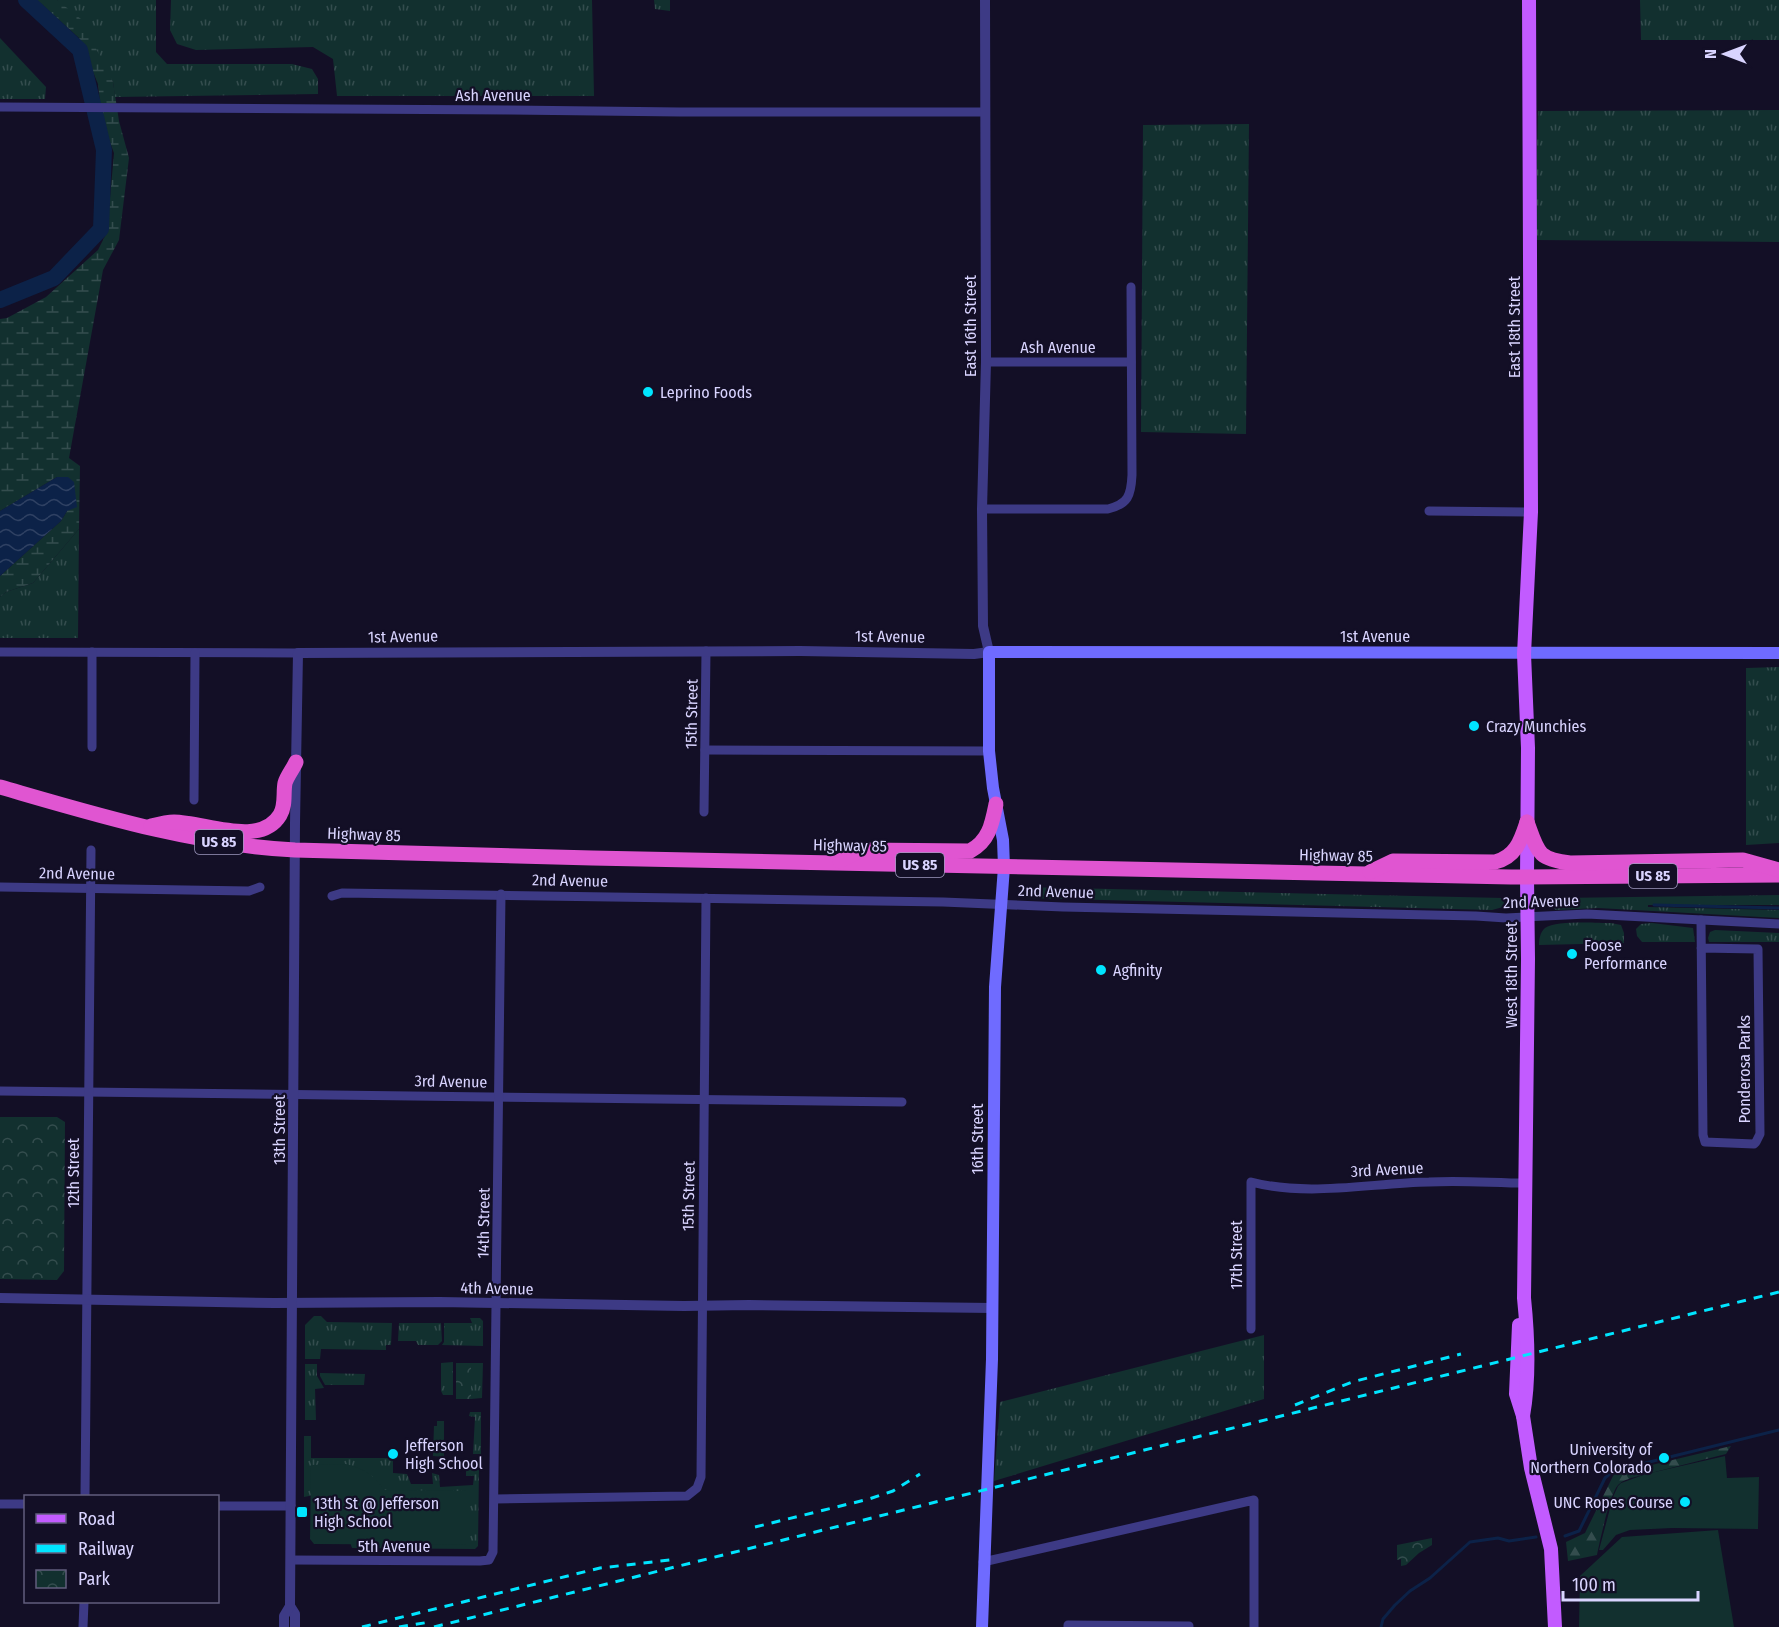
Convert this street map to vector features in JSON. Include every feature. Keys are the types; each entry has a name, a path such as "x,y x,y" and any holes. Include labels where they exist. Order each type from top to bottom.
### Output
{"highway":[{"path":"143,827 174,822 241,832 265,829 282,812 285,781 296,762"},
{"name":"Highway 85","path":"0,787 143,827 206,840 259,848 295,850 1527,878 1779,875"},
{"path":"836,862 862,850 970,851 986,838 991,828 996,804"},
{"path":"1527,822 1539,852 1547,859 1556,861 1570,863 1743,860 1779,870"},
{"path":"1367,874 1393,861 1503,861 1517,849 1527,822"}],"main road":[{"name":"East 18th Street","path":"1524,654 1531,512 1529,0"},
{"name":"1st Avenue","path":"989,652 1779,653"},
{"name":"16th Street","path":"982,1627 993,1308 995,987 1004,867 1004,840 996,804 989,751 989,652"},
{"name":"West 18th Street","path":"1524,654 1528,725 1526,1184 1524,1298 1519,1325 1516,1394 1523,1416 1531,1468 1551,1549 1555,1627"}],"street":[{"name":"East 16th Street","path":"985,0 986,362 982,509 983,626 989,652"},
{"name":"Ash Avenue","path":"0,107 985,112"},
{"path":"982,509 1108,509 1120,506 1126,500 1131,488 1132,475 1131,287"},
{"name":"Ash Avenue","path":"986,362 1131,362"},
{"path":"1429,511 1531,512"},
{"name":"1st Avenue","path":"0,652 706,651 974,654 989,652"},
{"name":"15th Street","path":"704,812 706,651"},
{"path":"92,652 92,747"},
{"path":"194,800 195,653"},
{"name":"13th Street","path":"284,1627 284,1616 290,1606 291,1560 298,653"},
{"path":"705,750 989,751"},
{"name":"12th Street","path":"84,1495 91,850"},
{"name":"2nd Avenue","path":"0,887 249,891 260,887"},
{"name":"2nd Avenue","path":"333,896 342,893 501,894 1312,911 1506,918 1587,914 1779,924"},
{"name":"14th Street","path":"493,1552 501,894"},
{"name":"15th Street","path":"495,1499 687,1496 697,1488 700,1477 706,898"},
{"name":"Ponderosa Parks","path":"1701,920 1701,948 1703,1136 1706,1142 1754,1144 1760,1134 1758,949 1701,948"},
{"name":"3rd Avenue","path":"0,1091 902,1102"},
{"name":"3rd Avenue","path":"1251,1182 1300,1189 1431,1181 1526,1184"},
{"name":"17th Street","path":"1251,1182 1251,1329"},
{"name":"4th Avenue","path":"0,1299 993,1308"},
{"path":"983,1562 1254,1500 1254,1627"},
{"path":"0,1504 24,1504"},
{"path":"219,1506 291,1506"},
{"name":"5th Avenue","path":"291,1560 480,1561 489,1560 493,1552"},
{"path":"83,1627 84,1603"},
{"name":"13th Street","path":"290,1606 296,1614 295,1627"},
{"path":"1068,1627 1068,1625 1189,1626"}],"green space":[{"path":"37,0 57,0 81,19 113,82 119,121 129,158 119,240 103,270 69,458 80,466 79,529 33,583 6,592 0,597 0,576 61,521 67,511 57,477 0,511 0,319 7,318 46,297 98,250 107,232 114,153 102,121 98,84 79,38"},
{"path":"57,0 156,0 156,52 167,64 292,64 312,69 318,79 318,94 115,97 113,82"},
{"path":"171,0 592,0 594,96 337,96 333,59 313,47 196,50 177,44 170,30"},
{"path":"654,0 670,0 670,11 655,9"},
{"path":"1640,0 1779,0 1779,40 1641,40"},
{"path":"0,38 46,87 45,99 0,99"},
{"path":"1779,110 1779,242 1535,240 1538,111"},
{"path":"1249,124 1246,434 1141,432 1143,125"},
{"path":"79,529 78,638 0,638 0,597 6,592 33,583"},
{"path":"1779,667 1779,843 1746,845 1746,668"},
{"path":"1024,887 1503,898 1504,903 1503,907 1492,910 1024,898"},
{"path":"1779,895 1779,905 1648,905 1648,907 1779,910 1779,918 1598,908 1556,910 1548,904 1549,901 1559,898"},
{"path":"1611,923 1621,925 1624,943 1539,945 1542,932 1550,925"},
{"path":"1652,923 1693,928 1695,942 1642,942 1637,936 1636,929 1641,924"},
{"path":"1715,930 1779,933 1779,942 1709,942 1710,932"},
{"path":"0,1117 57,1117 65,1122 64,1271 57,1280 0,1279"},
{"path":"314,1316 321,1316 327,1322 392,1323 391,1345 386,1345 386,1350 321,1349 320,1359 305,1359 305,1325"},
{"path":"470,1318 480,1318 483,1321 483,1346 442,1345 444,1323 472,1323"},
{"path":"399,1323 441,1323 442,1341 438,1345 418,1345 416,1341 398,1341"},
{"path":"1264,1335 1264,1399 994,1481 1000,1402"},
{"path":"453,1362 453,1395 443,1395 441,1363"},
{"path":"456,1363 471,1363 471,1399 456,1399"},
{"path":"471,1363 483,1363 482,1398 471,1399"},
{"path":"305,1364 317,1364 317,1376 324,1388 315,1389 316,1420 305,1420"},
{"path":"320,1373 365,1374 364,1385 325,1385"},
{"path":"470,1412 481,1412 481,1454 473,1454 475,1417 469,1416"},
{"path":"437,1421 444,1421 444,1457 433,1456 434,1426 437,1426"},
{"path":"304,1436 311,1436 311,1458 393,1458 393,1473 407,1474 411,1484 433,1484 432,1473 439,1475 440,1487 473,1485 474,1476 466,1476 466,1467 479,1467 478,1546 475,1549 352,1548 319,1494 304,1497"},
{"path":"1731,1446 1726,1454 1621,1482 1612,1498 1597,1555 1568,1561 1566,1542 1585,1533 1614,1474"},
{"name":"UNC Ropes Course","path":"1725,1456 1727,1478 1759,1477 1758,1529 1630,1530 1616,1535 1603,1550 1599,1550 1613,1497 1621,1483 1646,1474"},
{"path":"346,1464 368,1473 384,1490 467,1491 467,1545 314,1544 310,1539 311,1465"},
{"path":"1718,1530 1734,1627 1579,1627 1580,1576 1622,1537"},
{"path":"1432,1538 1432,1545 1406,1565 1401,1566 1401,1559 1397,1560 1397,1545"}],"water":[{"path":"57,477 68,477 74,482 77,507 67,511 61,521 0,576 0,511"}],"waterway":[{"path":"0,300 54,278 101,229 104,150 80,50 26,0"},
{"path":"1654,905 1779,908"},
{"path":"1565,1536 1579,1531 1605,1478 1613,1471 1779,1430"},
{"path":"1381,1627 1383,1619 1395,1605 1410,1591 1430,1578 1470,1542 1498,1538 1509,1541 1536,1537"}],"railway":[{"path":"434,1627 1779,1292"},
{"path":"1295,1405 1352,1382 1461,1354"},
{"path":"755,1527 869,1499 893,1491 920,1474"},
{"path":"362,1627 600,1568 670,1560"},
{"path":"399,1627 430,1622"}],"place":[{"name":"Leprino Foods","path":"648,392"},
{"name":"Crazy Munchies","path":"1474,726"},
{"name":"Foose Performance","path":"1572,954"},
{"name":"Agfinity","path":"1101,970"},
{"name":"Jefferson High School","path":"393,1454"},
{"name":"University of Northern Colorado","path":"1664,1458"},
{"name":"UNC Ropes Course","path":"1685,1502"},
{"name":"13th St @ Jefferson High School","path":"302,1512"}]}
